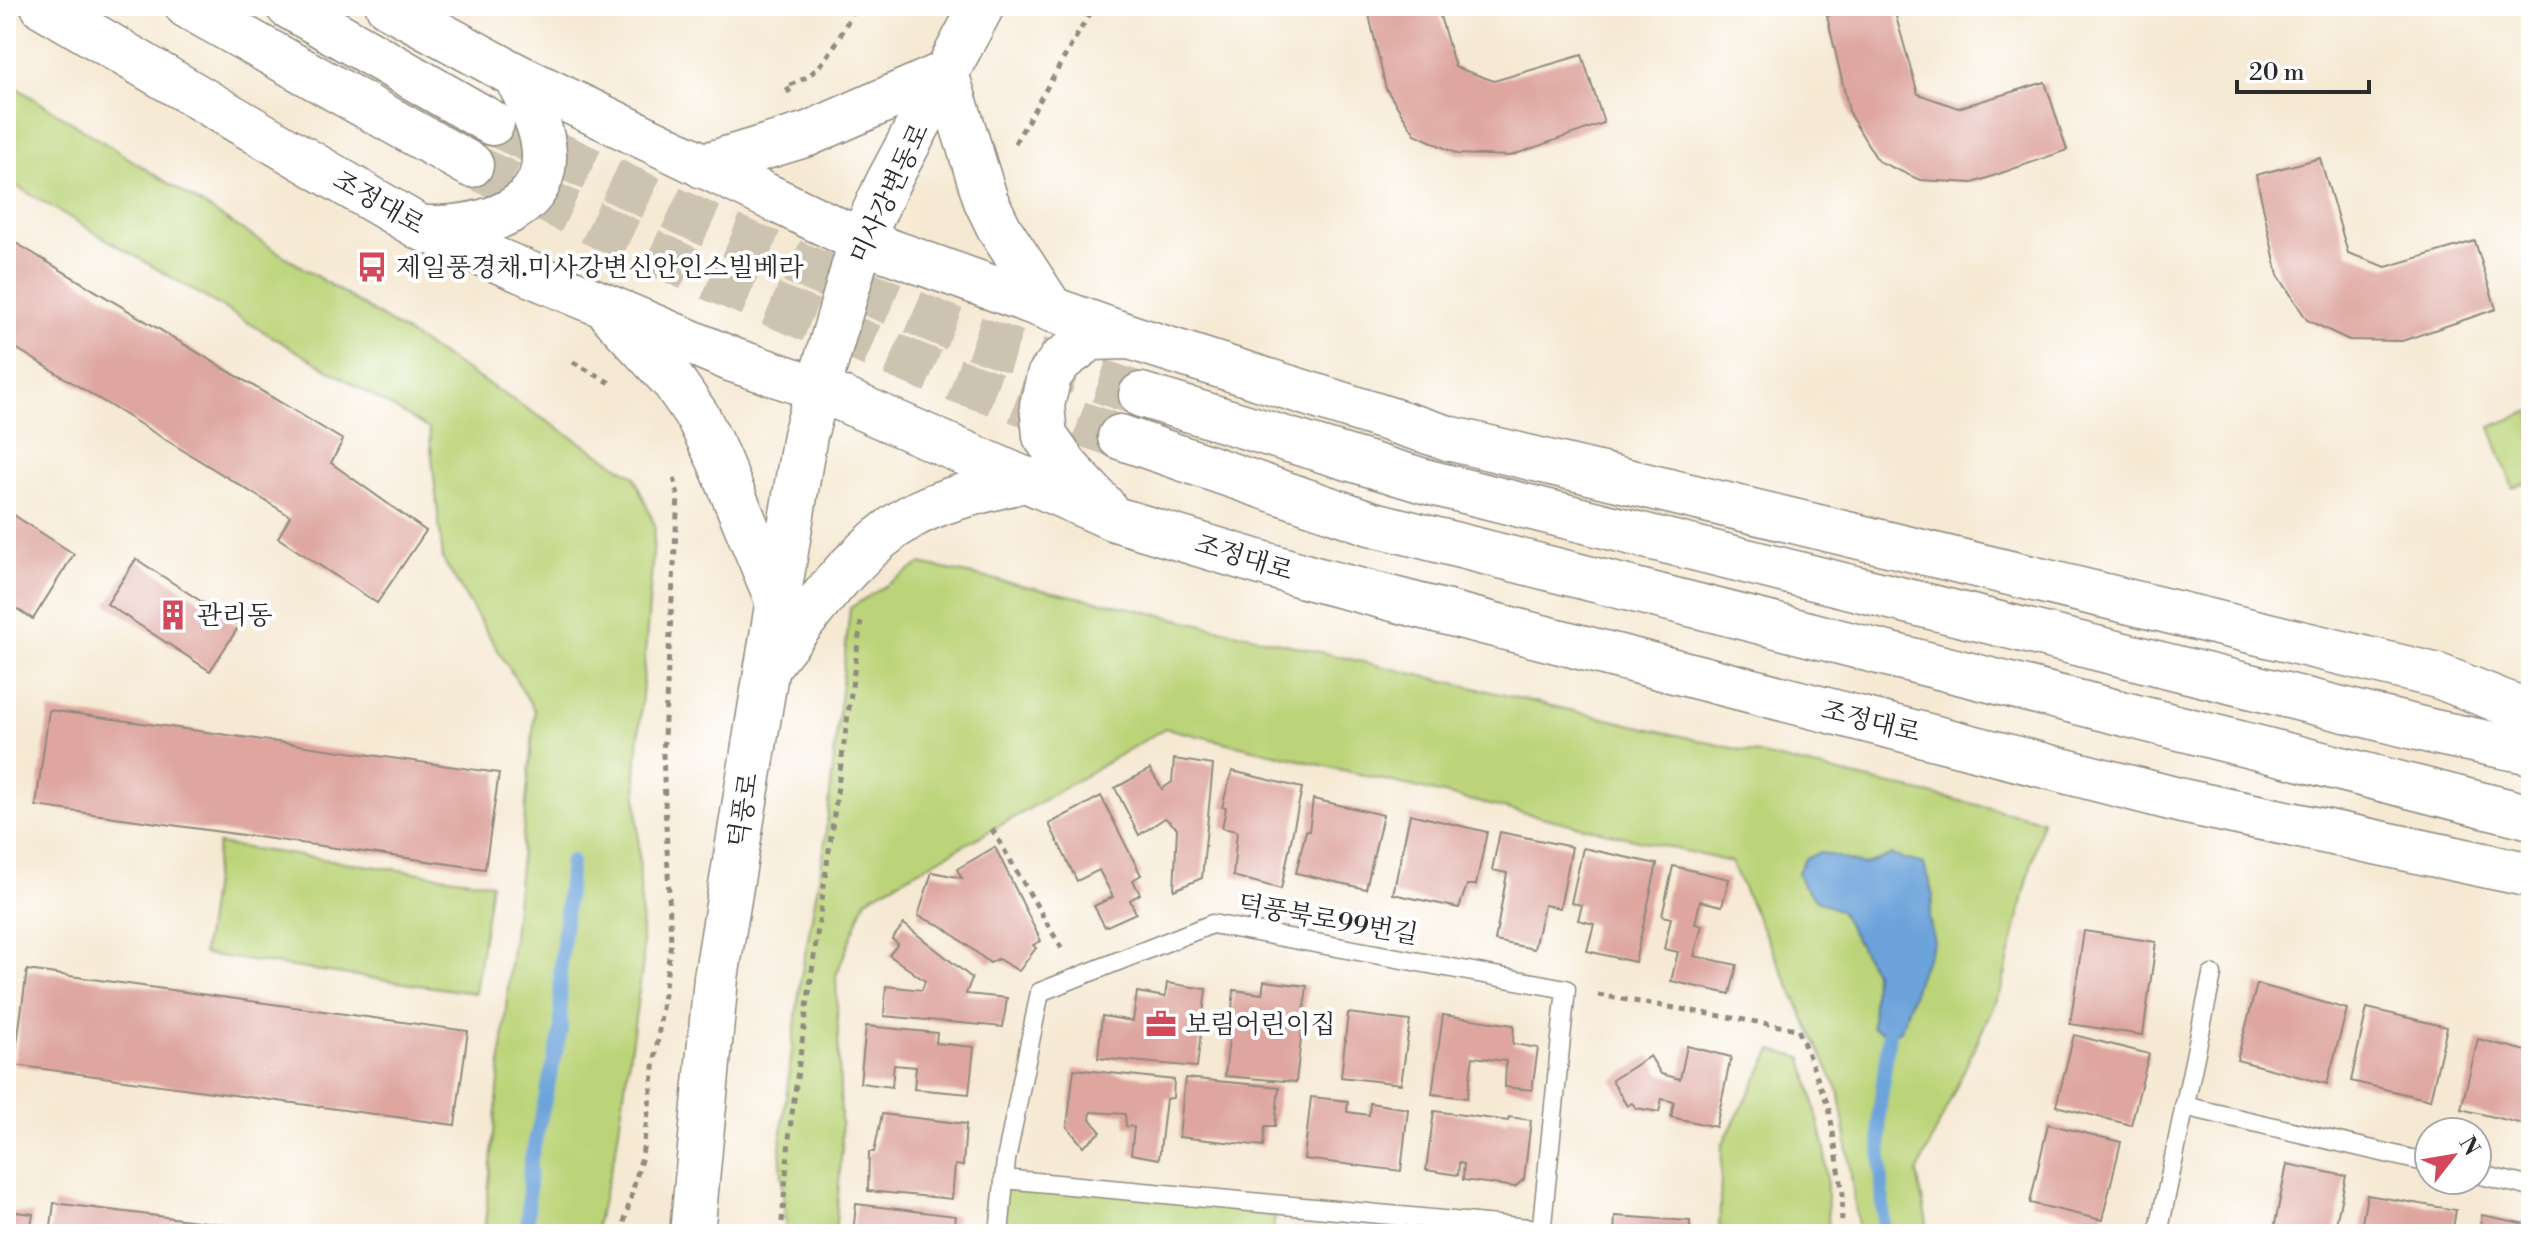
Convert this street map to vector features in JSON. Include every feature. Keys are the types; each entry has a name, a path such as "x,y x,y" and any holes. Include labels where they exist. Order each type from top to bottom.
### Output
{"main road":[{"name":"조정대로","path":"43,6 421,228 733,360 819,389 1115,519 1311,578 2182,801 2531,875"},
{"path":"187,6 471,165"},
{"path":"288,6 492,123"},
{"path":"388,6 515,75 861,241 1130,337 1448,438 2438,676 2531,713"},
{"name":"미사강변동로","path":"819,389 861,241 888,182 982,6"},
{"path":"703,166 808,134 946,73 986,201 1000,230 1052,310"},
{"path":"421,228 449,229 503,216 525,203 537,186 543,167 543,141 534,111 515,75"},
{"path":"603,305 674,382 698,417 778,602"},
{"path":"1115,519 1066,466 1045,436 1042,405 1049,376 1061,360 1091,338 1130,337"},
{"name":"덕풍로","path":"692,1234 716,978 805,435 819,389"},
{"path":"1141,395 1424,481 2434,732 2531,752"},
{"path":"1120,437 1370,523 2531,817"},
{"path":"767,667 866,549 912,516 945,502 1027,479"}],"lane":[{"name":"덕풍북로99번길","path":"999,1234 1004,1179 1040,992 1212,924 1566,989"},
{"path":"2158,1234 2212,975"},
{"path":"1004,1179 1540,1232 1566,989"},
{"path":"2184,1106 2413,1159"},
{"path":"2493,1178 2531,1187"}],"path":[{"path":"786,86 803,81 819,67 832,51 856,6"},
{"path":"1015,144 1094,6"},
{"path":"621,1234 642,1156 671,942 663,754 678,496 671,465"},
{"path":"781,1234 790,1128 861,621"},
{"path":"992,829 1079,978"},
{"path":"1566,989 1798,1029 1829,1108 1843,1194 1841,1234"}],"green space":[{"path":"6,81 634,476 655,526 636,773 643,963 616,1149 594,1234 484,1234 535,711 443,560 429,429 6,180"},
{"path":"2531,411 2531,481 2513,488 2490,427"},
{"path":"920,564 1135,609 2042,820 2002,987 1917,1173 1929,1234 1859,1234 1840,1094 1731,862 1165,728 1010,820 866,899 836,976 842,1147 835,1234 786,1234 780,1147 801,977 824,850 850,608"},
{"path":"218,844 491,883 475,993 203,954"},
{"path":"1772,1050 1803,1058 1825,1149 1829,1234 1719,1234 1722,1145"},
{"path":"1004,1179 1276,1204 1273,1234 999,1234"}],"water":[{"path":"1820,852 1864,865 1891,855 1924,864 1933,896 1929,918 1934,942 1918,977 1901,1030 1889,1034 1872,1027 1874,972 1840,911 1818,901 1803,886 1798,872 1805,859"}],"building":[{"path":"1367,6 1437,6 1455,67 1494,81 1582,55 1604,123 1510,156 1457,154 1415,134 1386,89"},
{"path":"1863,6 1893,6 1918,94 1958,108 2045,82 2067,150 1973,183 1920,180 1878,161 1850,115 1827,16"},
{"path":"2320,158 2348,253 2386,267 2475,241 2496,309 2402,341 2349,340 2307,320 2278,275 2256,175"},
{"path":"6,237 343,440 331,463 426,531 377,603 278,538 290,516 6,342"},
{"path":"6,510 74,554 33,619 6,602"},
{"name":"관리동","path":"136,559 239,626 210,671 107,604"},
{"path":"49,710 499,773 485,869 36,806"},
{"path":"1174,759 1213,765 1202,878 1174,890 1177,828 1165,818 1139,835 1115,788 1150,769 1162,789 1172,782"},
{"path":"1232,771 1302,788 1281,889 1233,876 1237,831 1222,828 1226,808 1222,807"},
{"path":"1101,796 1141,875 1133,880 1140,894 1130,900 1136,913 1105,927 1094,906 1113,897 1099,870 1077,881 1049,824"},
{"path":"1313,799 1383,815 1366,889 1296,873 1306,830 1309,831"},
{"path":"1410,814 1487,832 1476,885 1467,885 1459,908 1393,894"},
{"path":"1500,832 1572,847 1560,908 1544,905 1534,949 1495,941 1507,873 1492,870"},
{"path":"995,847 1041,941 1033,945 1036,948 1019,971 998,959 990,963 942,926 918,916 932,872 962,878 957,869"},
{"path":"1583,848 1657,864 1635,962 1587,951 1594,924 1578,920 1582,905 1571,903"},
{"path":"1673,866 1729,879 1722,906 1700,901 1695,924 1702,925 1694,956 1737,965 1730,994 1671,981 1678,952 1664,949 1671,918 1662,916"},
{"path":"904,924 972,978 966,994 1007,998 1003,1027 884,1016 886,986 922,990 925,981 889,955 898,944 892,939"},
{"path":"2084,931 2156,942 2143,1035 2070,1024"},
{"path":"27,970 468,1031 455,1125 14,1065"},
{"path":"1264,981 1307,986 1296,1082 1225,1076 1234,990 1262,994"},
{"path":"1167,983 1206,989 1197,1067 1098,1058 1102,1016 1133,1021 1137,992 1165,997"},
{"path":"2257,984 2347,1009 2327,1084 2237,1060"},
{"path":"2367,1008 2447,1027 2430,1100 2351,1081"},
{"path":"1348,1013 1410,1021 1401,1084 1341,1077"},
{"path":"1443,1015 1514,1025 1513,1044 1538,1048 1532,1090 1505,1087 1506,1061 1473,1057 1467,1098 1432,1094"},
{"path":"866,1026 937,1033 936,1043 974,1047 969,1094 914,1089 916,1067 894,1065 892,1087 860,1083"},
{"path":"2074,1035 2149,1054 2131,1125 2056,1106"},
{"path":"2478,1039 2531,1052 2531,1126 2461,1109"},
{"path":"1687,1046 1731,1057 1716,1127 1671,1117 1674,1102 1662,1099 1659,1112 1636,1108 1632,1103 1627,1106 1612,1080 1650,1056 1661,1074 1680,1079"},
{"path":"1074,1069 1174,1080 1173,1098 1166,1099 1159,1159 1131,1154 1134,1127 1126,1126 1125,1114 1091,1112 1090,1119 1101,1132 1083,1146 1067,1127"},
{"path":"1185,1078 1279,1087 1275,1126 1265,1126 1263,1146 1179,1137"},
{"path":"1311,1097 1348,1101 1347,1112 1369,1115 1370,1103 1408,1109 1401,1171 1304,1159"},
{"path":"1434,1111 1508,1121 1509,1117 1531,1120 1524,1179 1515,1187 1463,1180 1464,1164 1459,1163 1458,1175 1426,1170"},
{"path":"882,1114 966,1124 963,1166 955,1165 952,1199 868,1191 869,1152 874,1152"},
{"path":"2048,1124 2121,1142 2102,1220 2030,1203"},
{"path":"2287,1164 2346,1176 2334,1234 2273,1234"},
{"path":"2367,1195 2456,1210 2452,1234 2360,1234"},
{"path":"54,1203 284,1232 284,1234 50,1234"},
{"path":"856,1204 956,1216 954,1234 853,1234"},
{"path":"6,1211 33,1214 30,1234 6,1234"},
{"path":"2482,1215 2531,1225 2531,1234 2478,1234"},
{"path":"1615,1216 1690,1221 1690,1234 1614,1234"}],"waterway":[{"path":"527,1234 530,1163 561,1031 560,972 571,861"},
{"path":"1884,1234 1879,1114 1889,1034"}],"tunnel":[{"path":"492,123 725,233 965,334 1141,395"},
{"path":"471,165 704,276 944,376 1120,437"}],"place":[{"name":"제일풍경채.미사강변신안인스빌베라","path":"372,267"},
{"name":"관리동","path":"173,615"},
{"name":"보림어린이집","path":"1161,1024"}]}
